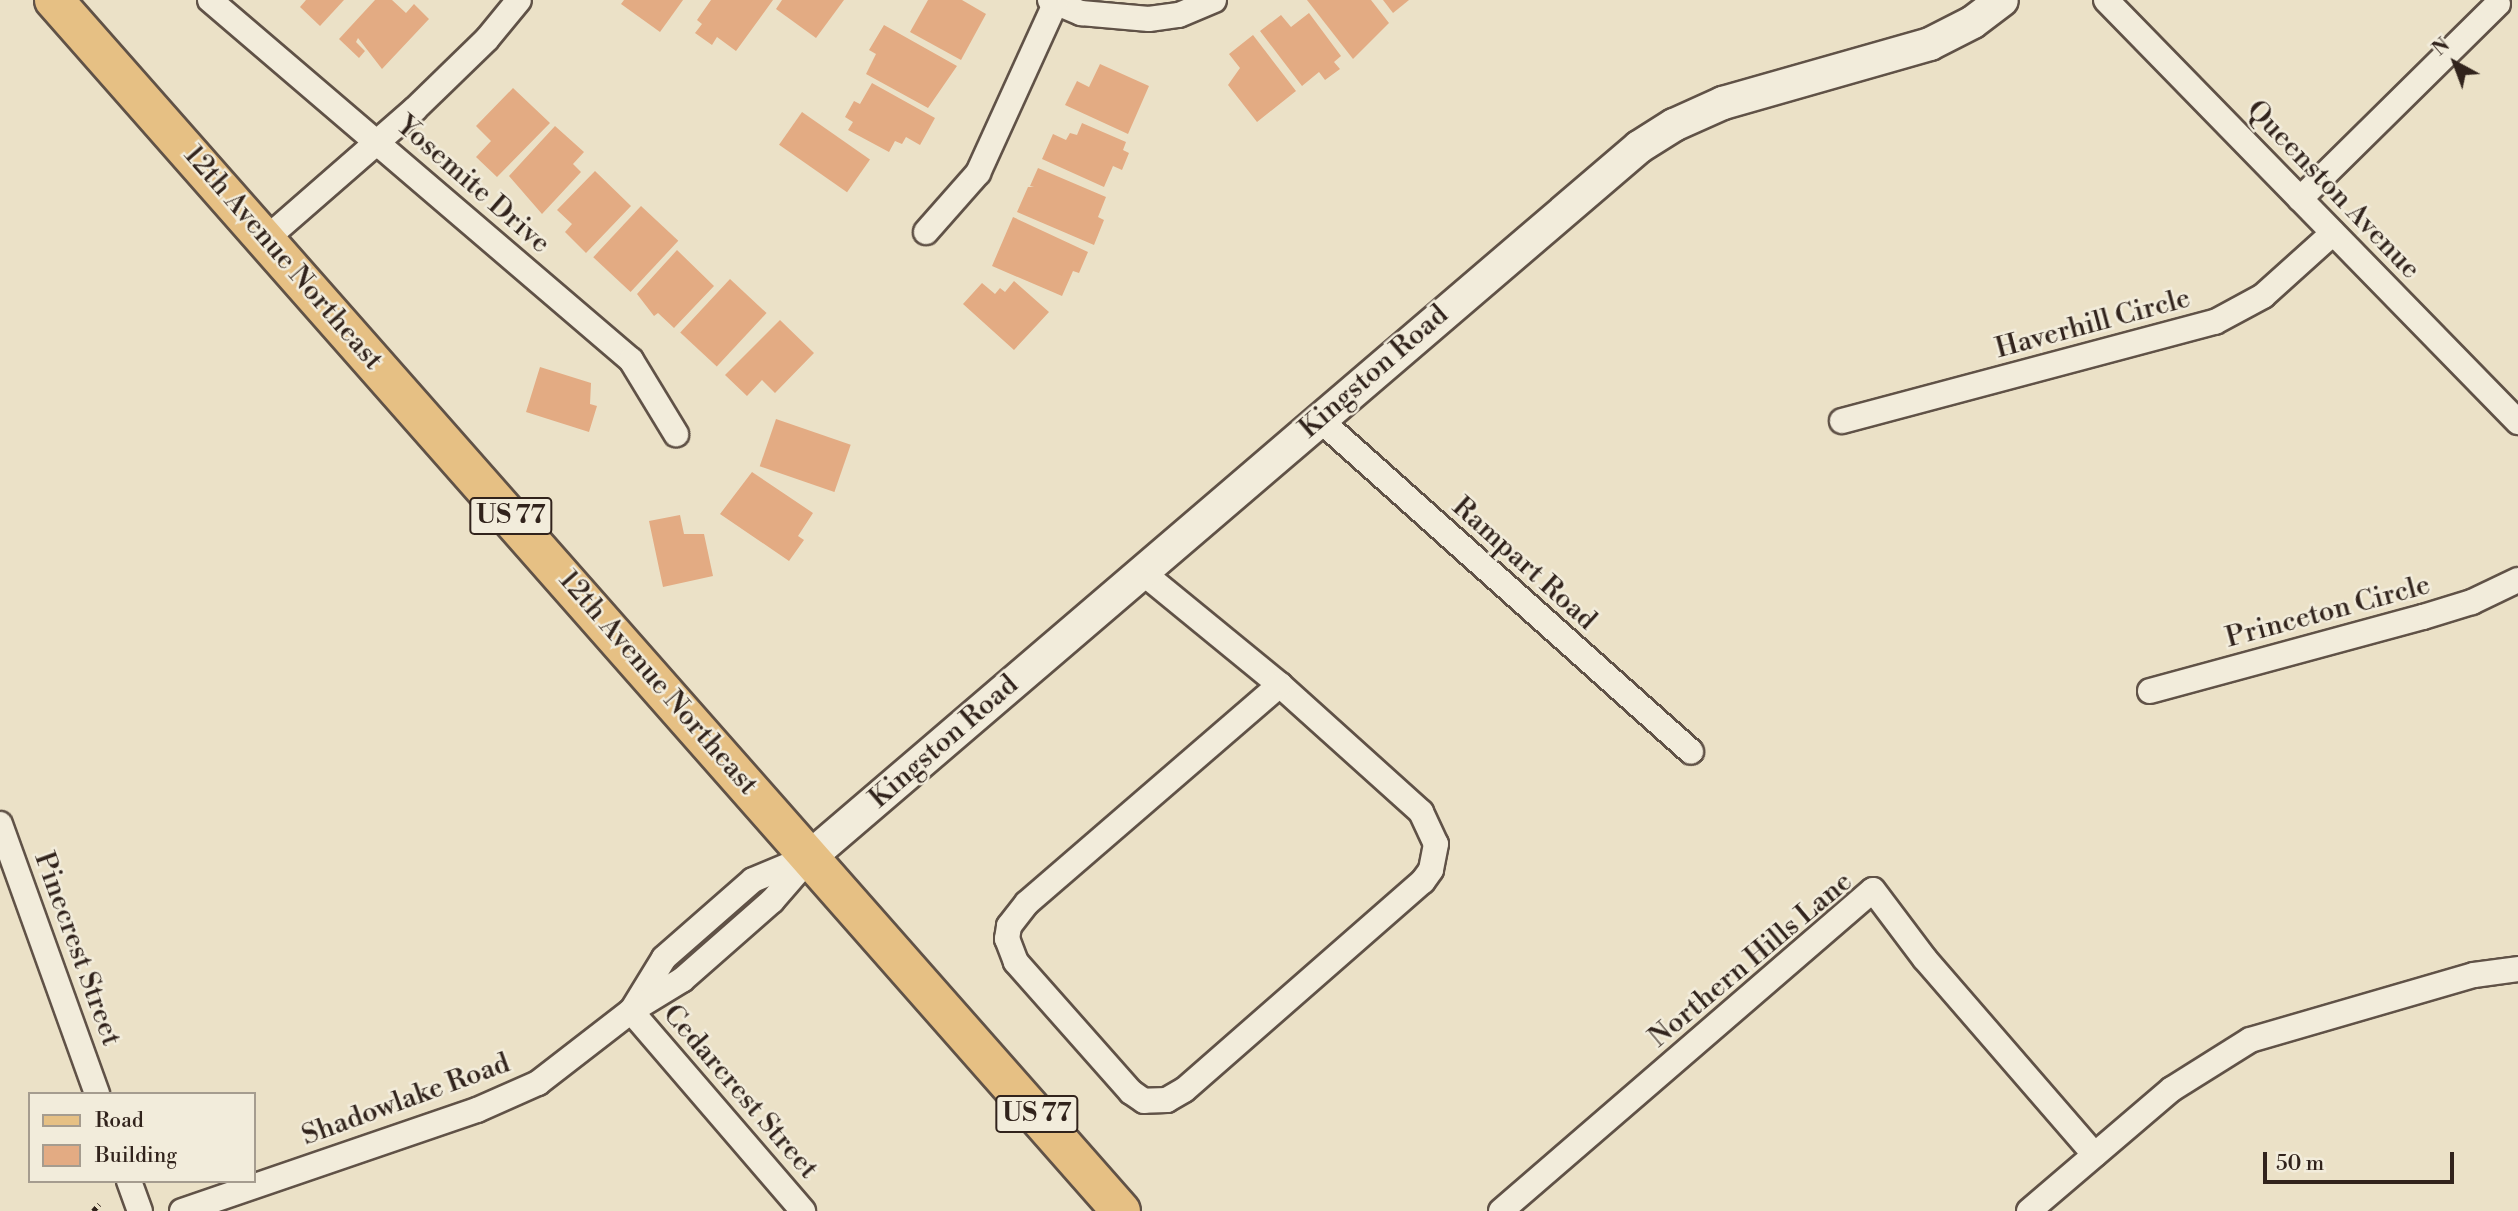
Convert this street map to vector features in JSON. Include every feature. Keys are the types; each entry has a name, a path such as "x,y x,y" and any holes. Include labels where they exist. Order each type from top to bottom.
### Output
{"main road":[{"name":"12th Avenue Northeast","path":"54,0 1121,1211"}],"street":[{"name":"Yosemite Drive","path":"210,0 631,360 676,434"},
{"path":"267,239 377,143 487,39 519,0"},
{"path":"926,232 978,173 1053,1 1081,13 1149,19 1179,15 1214,0"},
{"name":"Kingston Road","path":"811,856 1600,177 1674,124 1723,103 1930,44 1973,22 2002,0"},
{"name":"Queenston Avenue","path":"2106,0 2518,422"},
{"path":"2300,199 2498,4"},
{"name":"Haverhill Circle","path":"1842,421 2215,323 2263,296 2333,233"},
{"name":"Rampart Road","path":"1319,419 1691,752"},
{"path":"1142,572 1280,685 1421,812 1436,844 1431,870 1193,1082 1167,1100 1144,1101 1131,1092 1016,962 1007,939 1009,926 1027,903 1280,685"},
{"name":"Princeton Circle","path":"2150,691 2423,617 2472,602 2518,580"},
{"name":"Pinecrest Street","path":"0,824 96,1092"},
{"name":"Shadowlake Road","path":"183,1211 513,1096 574,1058 631,1011 664,958 753,880 811,856"},
{"name":"Northern Hills Lane","path":"1501,1211 1873,890 1925,959 2095,1155"},
{"path":"2029,1211 2172,1089 2250,1040 2474,975 2518,969"},
{"name":"Cedarcrest Street","path":"631,1011 803,1211"},
{"path":"130,1183 140,1211"}],"path":[{"path":"93,1211 99,1204"}],"building":[{"path":"306,0 344,0 320,26 300,7"},
{"path":"375,0 392,0 406,13 414,4 429,19 382,69 358,38 356,42 365,51 359,58 339,39"},
{"path":"624,0 683,0 660,32 621,4"},
{"path":"711,0 773,0 736,51 717,37 712,45 695,33 702,24 697,20"},
{"path":"782,0 844,0 816,38 776,9"},
{"path":"928,0 962,0 986,14 961,60 910,32"},
{"path":"1307,0 1371,0 1389,23 1353,59"},
{"path":"1383,0 1409,0 1393,13"},
{"path":"1309,13 1341,56 1334,62 1340,69 1325,80 1319,72 1302,86 1260,31 1281,15 1291,27"},
{"path":"884,25 957,66 928,108 866,74 876,54 869,50"},
{"path":"1253,35 1296,91 1257,122 1228,85 1240,68 1229,54"},
{"path":"1100,64 1149,86 1128,134 1065,105 1077,81 1089,87"},
{"path":"872,83 935,118 920,145 906,137 902,144 895,141 889,152 848,130 853,122 845,117 854,101 860,104"},
{"path":"513,88 550,123 497,177 476,157 491,141 476,126"},
{"path":"802,112 870,160 847,192 779,145"},
{"path":"1082,123 1126,142 1123,150 1129,153 1122,170 1113,166 1104,187 1042,159 1053,134 1066,140 1070,133 1077,135"},
{"path":"555,126 584,152 573,164 581,172 542,214 509,176"},
{"path":"1038,168 1106,197 1098,217 1104,220 1094,245 1017,212 1028,187 1034,187 1030,186"},
{"path":"595,171 631,206 586,253 565,232 572,224 557,210"},
{"path":"641,206 678,241 631,292 593,257"},
{"path":"1013,217 1088,252 1079,273 1073,271 1062,296 992,266"},
{"path":"677,250 714,286 674,328 658,313 654,316 637,294"},
{"path":"730,279 767,313 717,366 680,332"},
{"path":"1014,281 1049,312 1014,350 963,304 982,283 995,294 1000,288 1005,292"},
{"path":"780,320 814,353 775,393 762,380 747,396 725,375"},
{"path":"540,367 591,383 590,404 597,406 589,432 526,412"},
{"path":"776,419 851,445 834,492 760,466"},
{"path":"752,472 813,513 798,536 804,540 789,561 720,514"},
{"path":"680,515 684,534 704,534 713,576 663,587 649,521"}]}
